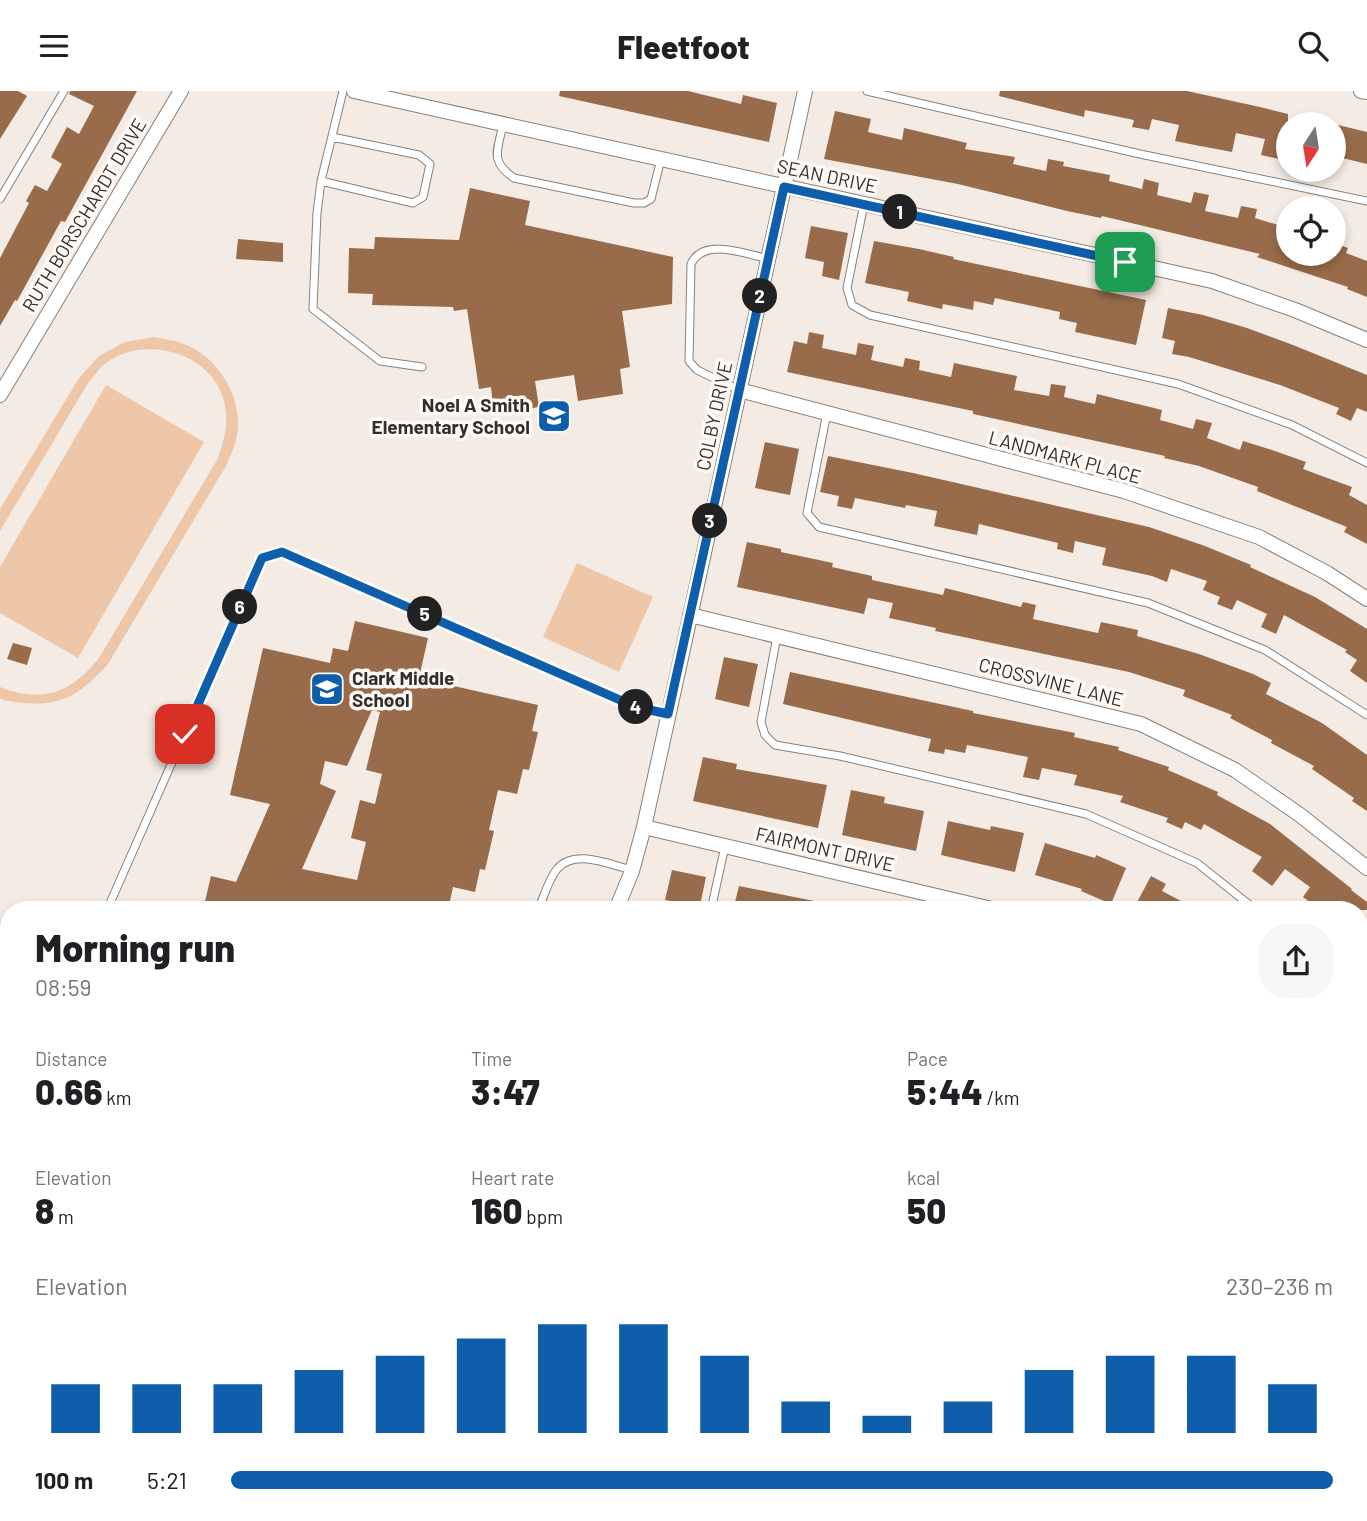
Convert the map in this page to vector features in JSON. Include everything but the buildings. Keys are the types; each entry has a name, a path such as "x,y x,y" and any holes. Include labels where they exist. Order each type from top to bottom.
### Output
{"street":[{"name":"RUTH BORSCHARDT DRIVE","path":"0,395 181,91"},
{"name":"SEAN DRIVE","path":"354,91 1212,281 1295,310 1367,340"},
{"name":"COLBY DRIVE","path":"620,901 632,871 644,827 805,91"},
{"path":"1361,91 1367,92"},
{"name":"LANDMARK PLACE","path":"739,390 1124,491 1259,537 1327,573 1367,599"},
{"name":"CROSSVINE LANE","path":"690,615 1141,724 1235,770 1300,815 1367,869"},
{"name":"FAIRMONT DRIVE","path":"644,827 958,901"}],"lane":[{"path":"0,199 64,91"},
{"path":"343,91 321,181 313,309 380,361 422,367"},
{"path":"867,91 1140,154 1367,201"},
{"path":"503,124 497,160 500,169 514,178 645,203 652,199 661,159"},
{"path":"321,181 413,203 423,197 429,164 419,155 332,137"},
{"path":"864,204 847,288 852,305 870,315 1178,384 1292,425 1367,463"},
{"path":"739,390 697,370 689,362 691,264 694,258 710,249 768,259"},
{"path":"827,413 807,513 819,527 1148,603 1265,650 1367,715"},
{"path":"111,901 262,558 282,552 636,707 668,714"},
{"path":"777,636 761,722 765,735 775,745 840,756 1086,814 1197,863 1245,901"},
{"path":"713,901 724,846"},
{"path":"542,901 556,870 568,862 588,860 632,871"}],"shaded area":[{"path":"154,337 195,349 218,369 227,382 237,411 238,425 236,440 226,466 108,664 96,677 62,700 36,704 3,700 0,698 0,687 29,695 55,692 78,680 99,658 217,460 224,437 226,413 221,393 212,377 198,364 181,355 162,350 123,354 103,365 88,383 0,531 0,509 79,378 99,356 125,342"},
{"path":"106,385 204,442 78,658 0,613 0,567"},
{"path":"577,563 653,597 619,672 543,637"}],"place":[{"name":"Noel A Smith Elementary School","path":"554,416"},
{"name":"Clark Middle School","path":"327,689"}],"route":[{"path":"185,734 262,558 282,552 636,707 668,714 784,187 1125,262"}]}
